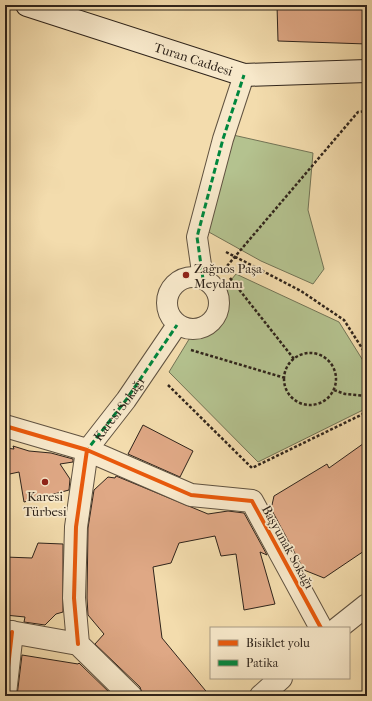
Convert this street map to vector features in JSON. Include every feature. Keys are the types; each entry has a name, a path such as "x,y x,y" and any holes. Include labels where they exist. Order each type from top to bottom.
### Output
{"street":[{"name":"Turan Caddesi","path":"27,5 244,75 367,71"},
{"path":"213,278 186,278 171,288 166,305 168,314 177,325 187,329 196,330 211,322 216,316 219,299 213,278 197,237 223,139 244,75"},
{"name":"Karesi Sokağı","path":"78,644 74,598 76,527 87,450 126,400 177,325"},
{"path":"5,426 87,450"},
{"name":"Başyunak Sokağı","path":"87,450 191,495 252,501 320,627"},
{"path":"339,627 367,605"},
{"path":"5,694 8,632 78,644 131,696"},
{"path":"261,696 280,679"}],"path":[{"path":"294,359 213,278 235,257 358,112 367,111"},
{"path":"197,237 301,291 344,320 367,356"},
{"path":"165,342 285,378"},
{"path":"310,353 326,358 336,372 334,390 323,402 315,405 306,405 292,397 287,390 285,378 288,366 294,359 301,355 310,353"},
{"path":"149,366 252,468 367,412"},
{"path":"334,390 345,394 367,396"}],"green space":[{"path":"233,135 313,153 308,210 324,269 313,284 261,261 207,231"},
{"path":"236,274 339,322 367,367 367,408 258,462 169,372 191,336 212,331 225,315 222,291"}],"building":[{"path":"277,5 367,5 367,44 278,41"},
{"path":"143,425 193,451 180,477 128,454"},
{"path":"367,441 367,549 324,578 304,570 269,505 272,505 274,496 327,464 329,468"},
{"name":"Karesi Türbesi","path":"13,446 29,451 51,453 73,459 73,462 60,464 70,479 69,490 24,502 19,472 5,475 5,448 14,449"},
{"path":"116,476 208,514 228,511 244,513 267,555 260,552 275,604 244,610 236,554 221,556 215,536 179,543 171,563 153,567 162,638 210,696 143,696 140,687 95,644 104,634 88,615 88,528 94,490 108,477 115,478"},
{"path":"38,543 63,544 63,612 56,614 45,625 24,622 25,617 5,615 5,557 32,558"},
{"path":"22,655 79,663 113,696 17,696"}],"marked path":[{"path":"203,279 197,237 223,139 244,75"},
{"path":"87,453 87,450 126,400 177,325"}],"cycle path":[{"path":"5,426 87,450 191,495 252,501 320,627"},
{"path":"78,644 74,598 76,527 87,450"},
{"path":"5,694 12,632"}],"place":[{"name":"Zağnos Paşa Meydanı","path":"186,275"},
{"name":"Karesi Türbesi","path":"45,482"}]}
